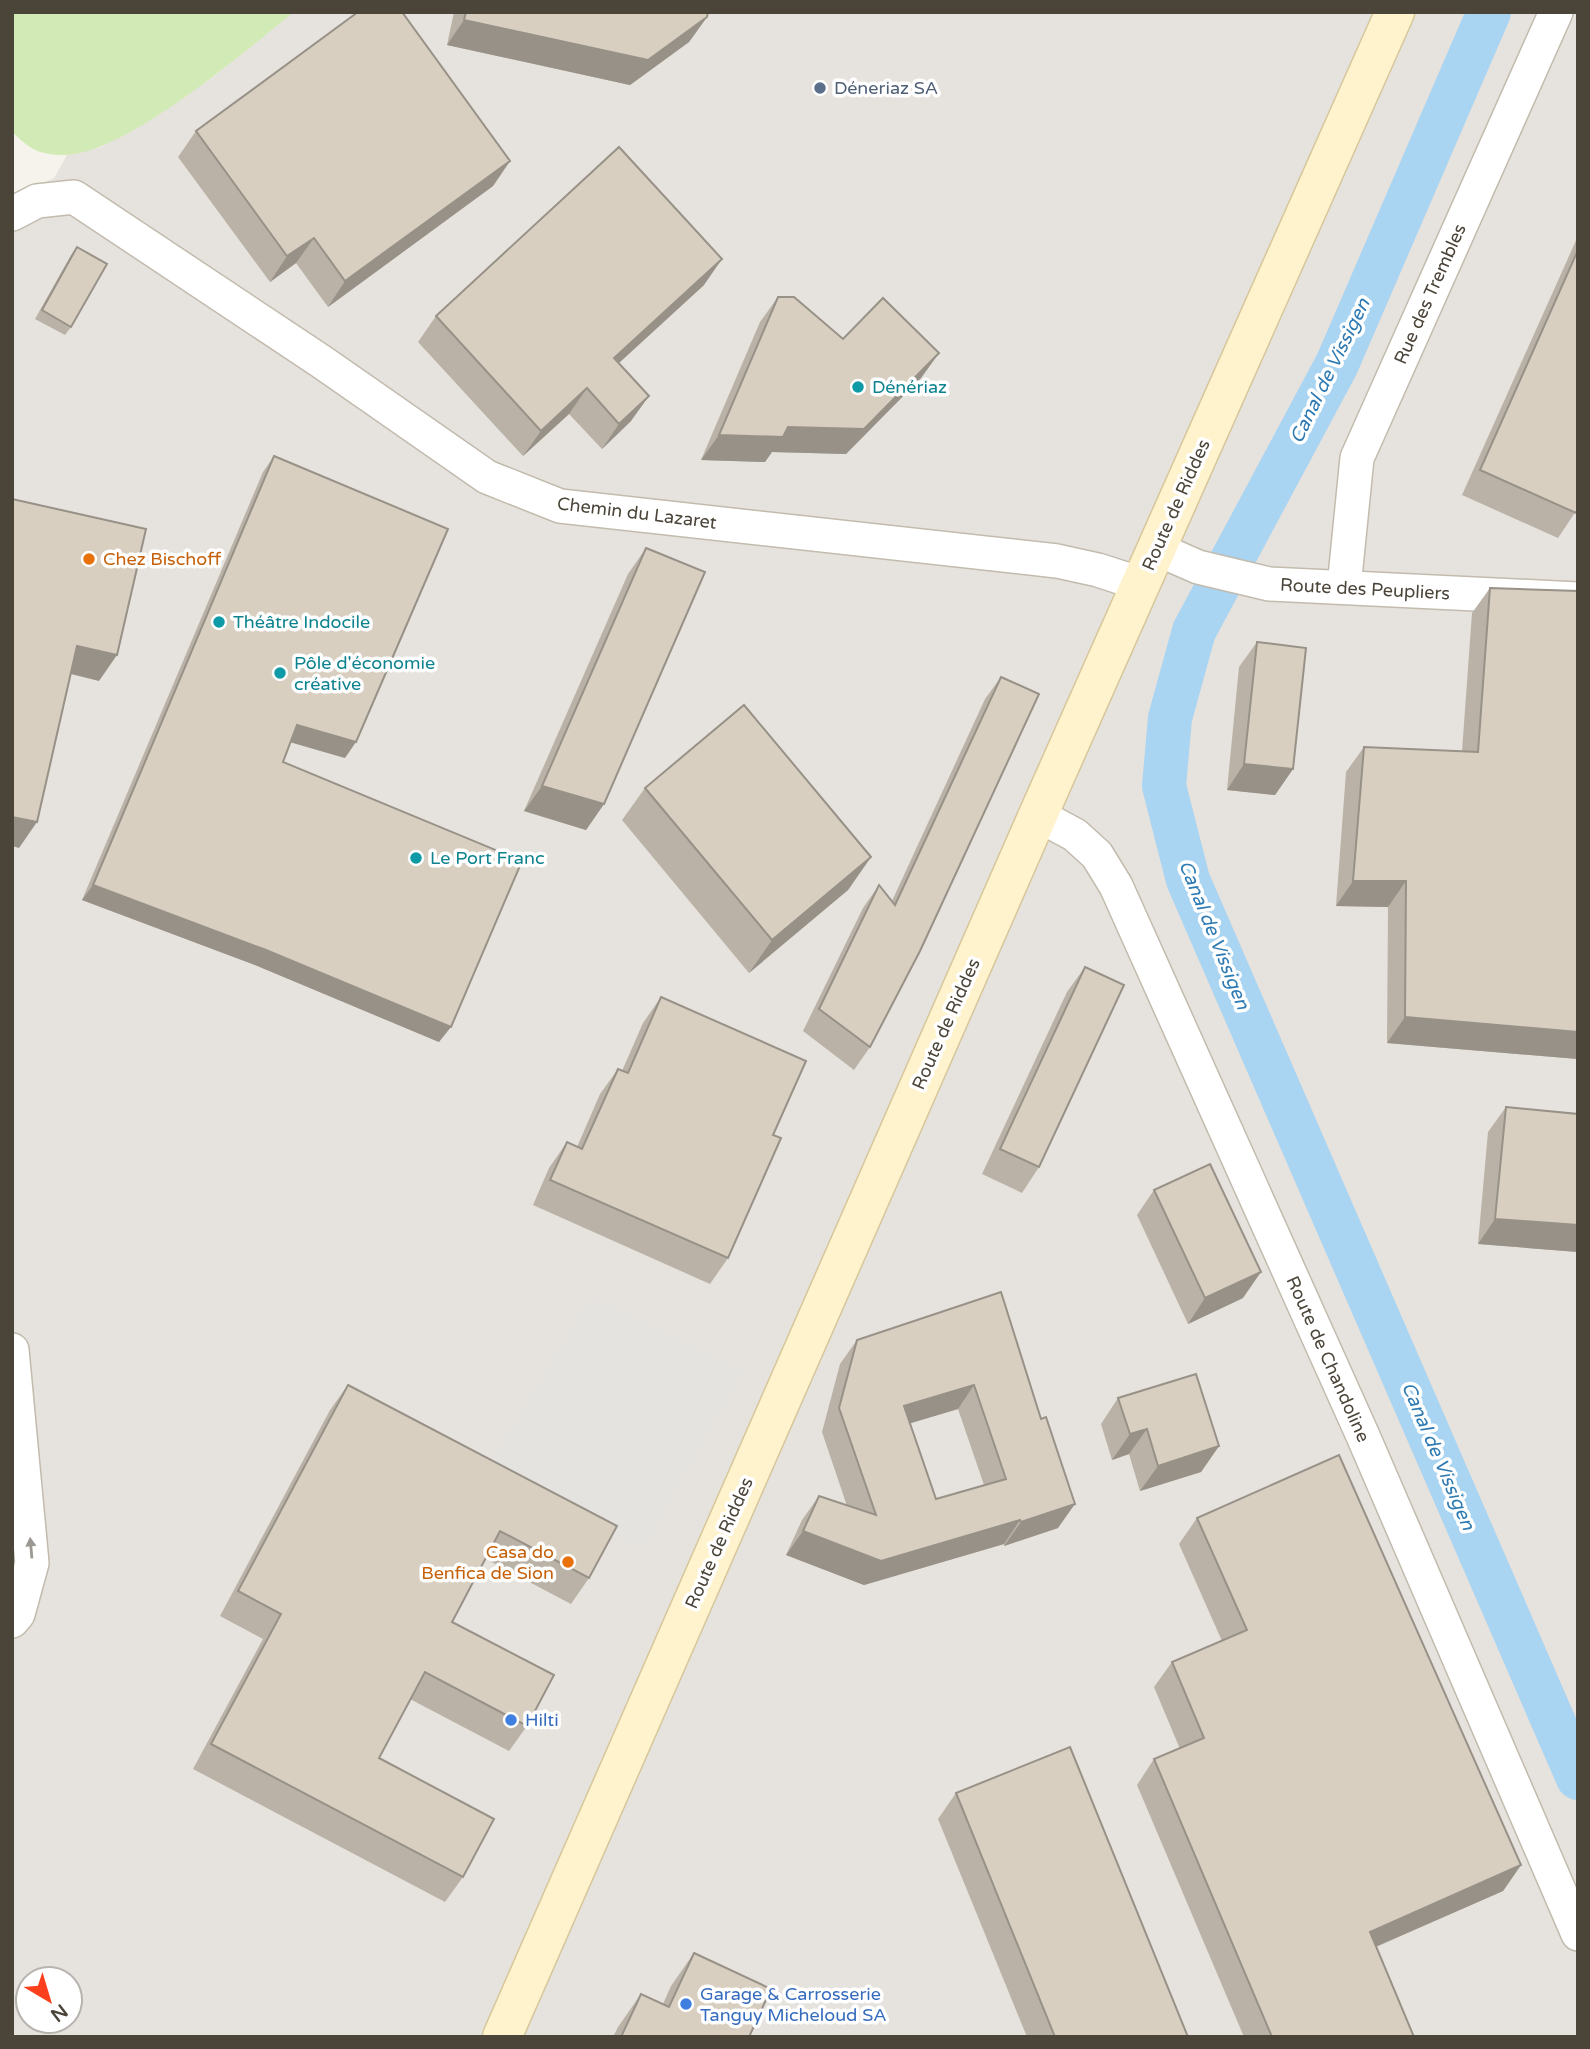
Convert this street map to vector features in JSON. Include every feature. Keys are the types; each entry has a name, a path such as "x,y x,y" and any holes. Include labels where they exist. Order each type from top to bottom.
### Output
{"street":[{"name":"Route de Riddes","path":"502,2037 1038,815 1395,12"},
{"name":"Rue des Trembles","path":"1344,587 1357,458 1556,12"},
{"name":"Chemin du Lazaret","path":"12,214 37,201 74,197 322,362 488,477 560,506 1057,561 1142,584"},
{"name":"Route des Peupliers","path":"1157,549 1198,566 1269,584 1578,599"},
{"name":"Route de Chandoline","path":"1038,815 1083,842 1097,855 1115,886 1363,1436 1578,1934"},
{"path":"12,1350 32,1563 18,1614 12,1620"}],"shaded area":[{"path":"294,12 1578,12 1578,2037 12,2037 12,199 54,178 67,155 101,147 147,122 213,77"},
{"path":"590,1297 744,1370 642,1551 486,1471"}],"green space":[{"path":"12,12 294,12 216,74 151,120 119,138 89,150 64,155 35,150 12,132"}],"building":[{"path":"358,12 402,12 510,161 345,281 314,238 287,256 196,131"},
{"path":"466,12 708,12 707,17 648,60 464,20"},
{"path":"619,147 722,259 614,358 649,396 619,424 587,388 541,431 436,316"},
{"path":"77,247 107,264 71,327 42,310"},
{"path":"1578,250 1578,508 1576,513 1480,470"},
{"path":"778,297 794,297 843,339 883,298 939,353 864,429 788,427 783,437 719,435"},
{"name":"Pôle d'économie créative","path":"274,456 448,529 356,742 297,725 283,762 522,861 451,1027 266,950 93,885"},
{"path":"12,499 146,529 117,655 77,646 37,822 12,817"},
{"path":"646,548 705,572 604,804 542,786"},
{"path":"1490,588 1578,591 1578,1032 1405,1017 1406,881 1353,881 1364,747 1478,752"},
{"path":"1257,642 1306,648 1293,769 1244,764"},
{"path":"1001,677 1039,694 920,951 870,1047 819,1009 879,885 895,905"},
{"path":"744,705 871,857 772,940 645,788"},
{"path":"1085,967 1124,985 1039,1167 1000,1149"},
{"path":"661,997 806,1061 773,1135 781,1138 728,1258 550,1180 567,1142 582,1149 618,1069 628,1073"},
{"path":"1506,1107 1578,1114 1578,1225 1495,1219"},
{"path":"1210,1164 1261,1272 1205,1298 1154,1190"},
{"path":"1001,1292 1041,1419 1046,1417 1075,1504 881,1561 803,1531 819,1496 876,1515 839,1408 857,1340","holes":["974,1385 1006,1479 936,1499 904,1406"]},
{"path":"1196,1374 1219,1446 1158,1466 1147,1429 1130,1434 1118,1398"},
{"path":"348,1385 617,1526 589,1578 500,1531 452,1622 554,1675 527,1726 425,1672 379,1758 494,1819 463,1877 211,1744 281,1614 238,1591"},
{"path":"1339,1455 1521,1865 1370,1932 1414,2037 1272,2037 1154,1759 1204,1738 1172,1662 1247,1630 1197,1518"},
{"path":"1070,1747 1188,2037 1055,2037 956,1793"},
{"path":"694,1953 771,1989 749,2037 621,2037 641,1994 669,2007"}],"waterway":[{"name":"Canal de Vissigen","path":"1489,12 1337,364 1194,631 1170,718 1164,786 1188,880 1578,1778"}],"place":[{"name":"Déneriaz SA","path":"820,88"},
{"name":"Dénériaz","path":"858,387"},
{"name":"Chez Bischoff","path":"89,559"},
{"name":"Théâtre Indocile","path":"219,622"},
{"name":"Pôle d'économie créative","path":"280,673"},
{"name":"Le Port Franc","path":"416,858"},
{"name":"Casa do Benfica de Sion","path":"568,1562"},
{"name":"Hilti","path":"511,1720"},
{"name":"Garage & Carrosserie Tanguy Micheloud SA","path":"686,2004"}]}
